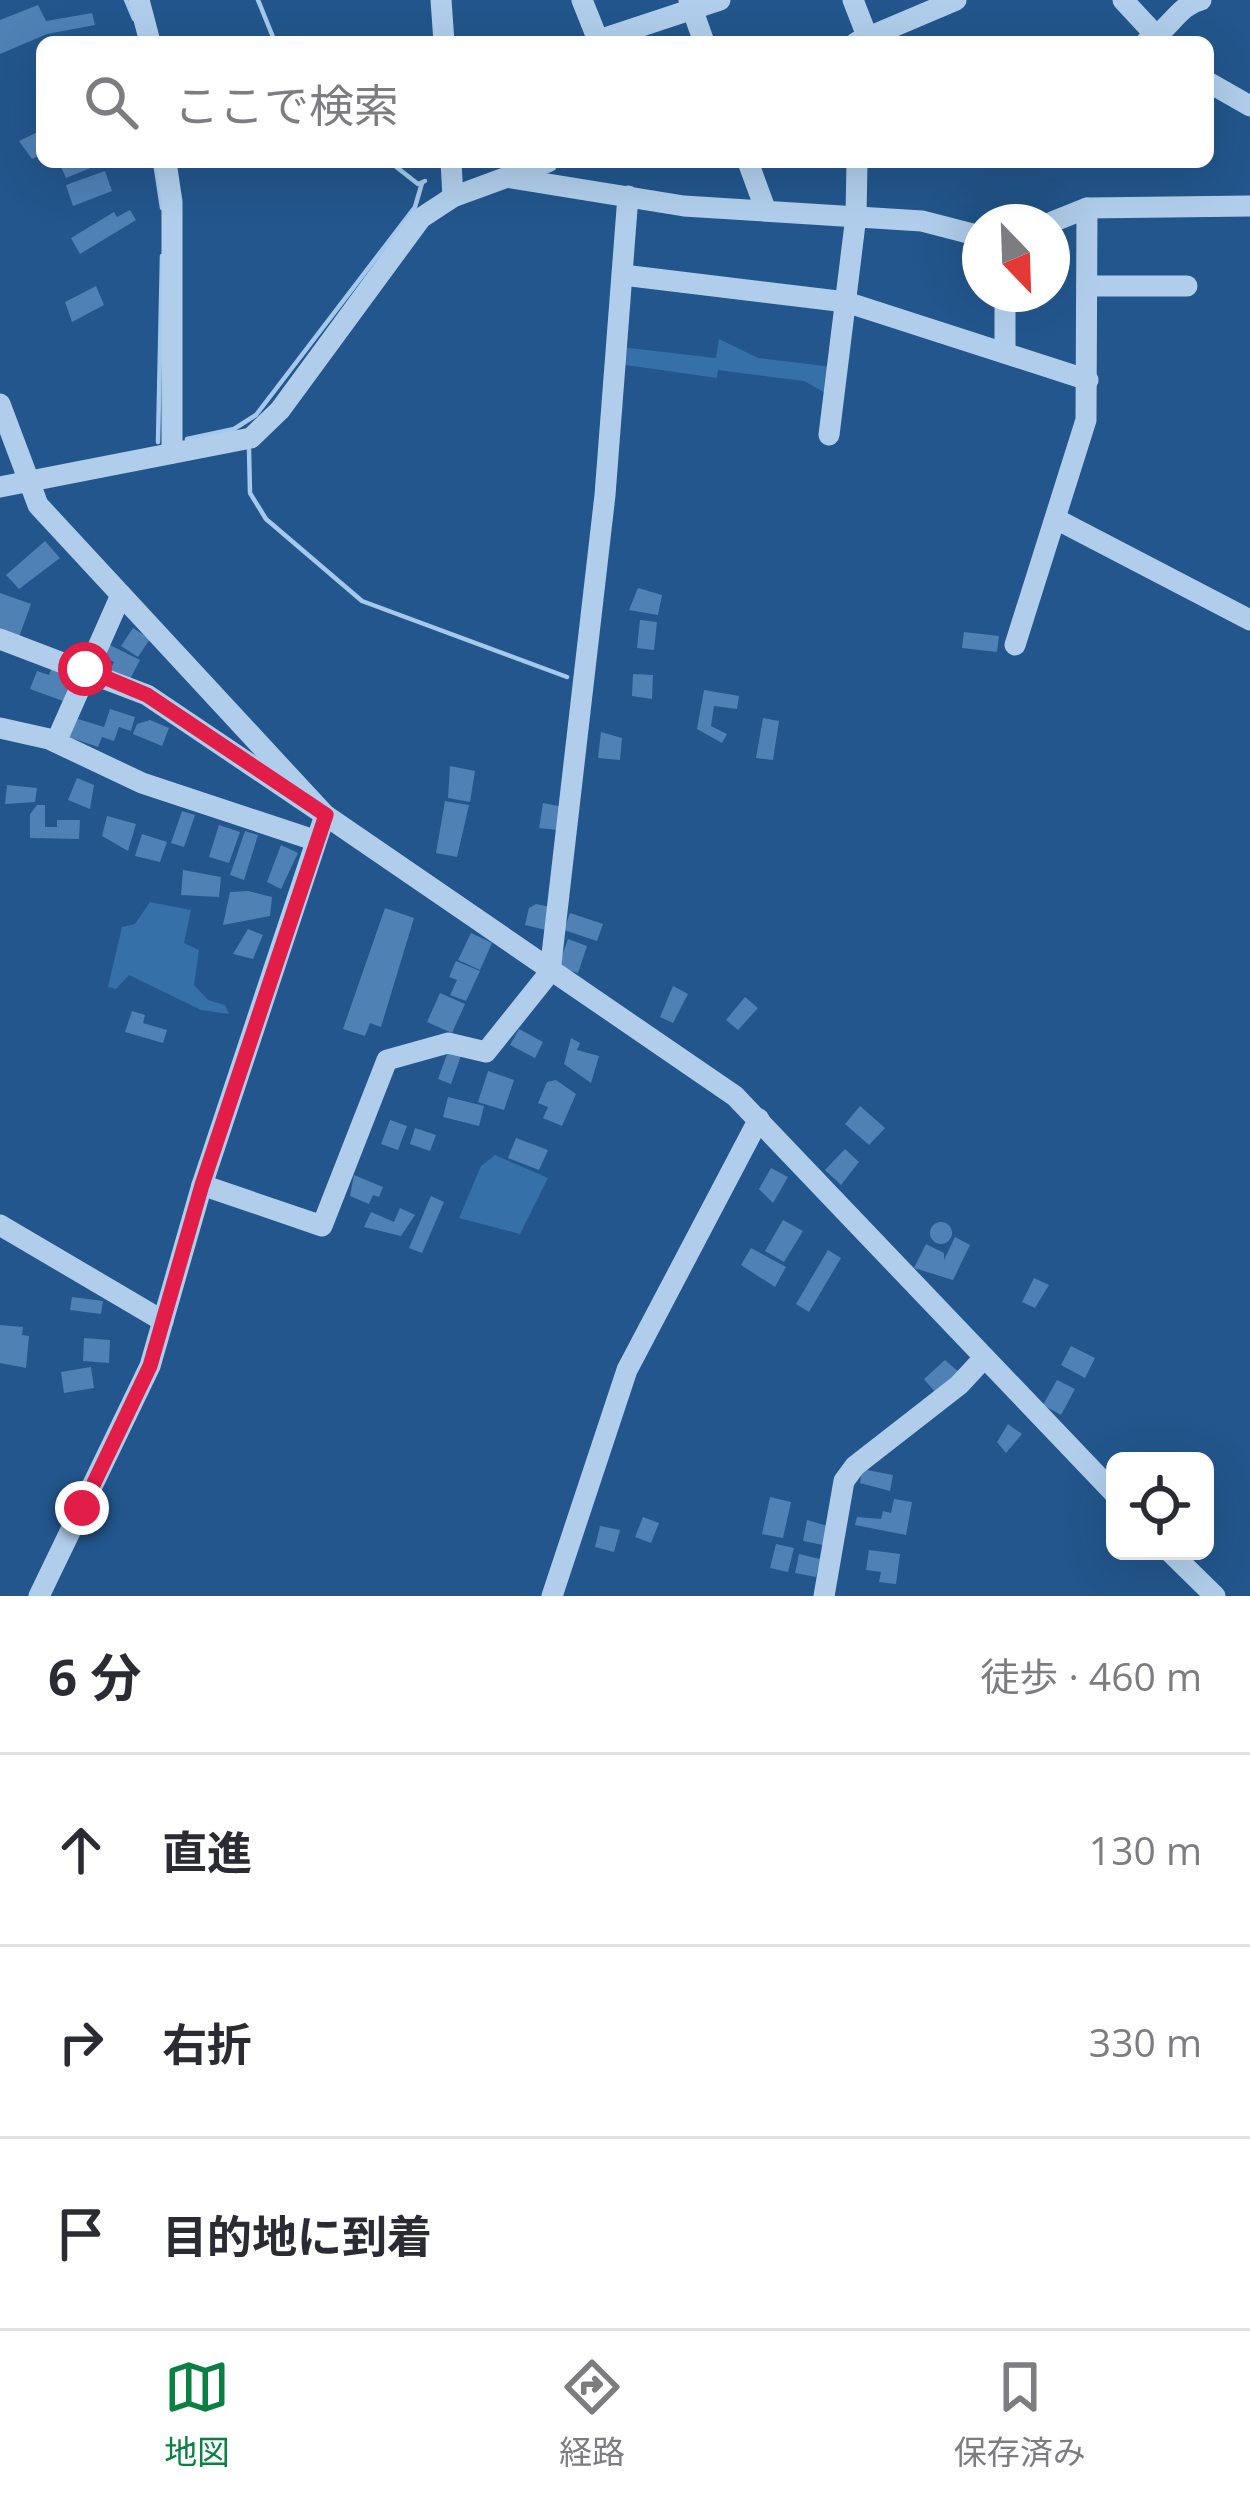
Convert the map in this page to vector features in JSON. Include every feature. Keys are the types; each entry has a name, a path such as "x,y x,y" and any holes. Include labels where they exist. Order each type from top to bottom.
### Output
{"street":[{"path":"139,0 148,36"},
{"path":"441,0 444,36"},
{"path":"582,0 594,36"},
{"path":"608,36 690,3 720,0"},
{"path":"853,0 861,36"},
{"path":"869,36 956,0"},
{"path":"1123,0 1152,36"},
{"path":"1159,36 1192,2 1201,0"},
{"path":"690,3 702,36"},
{"path":"1214,85 1250,106"},
{"path":"167,168 172,202 172,453"},
{"path":"451,168 453,197"},
{"path":"0,487 251,438 280,410 421,218 453,197 532,168"},
{"path":"750,168 766,211"},
{"path":"829,435 856,216 857,168"},
{"path":"507,177 766,211 922,220 962,231"},
{"path":"202,1185 322,1226 387,1060 448,1043 486,1052 550,972 605,495 628,196"},
{"path":"1070,215 1087,208 1250,206"},
{"path":"1016,645 1086,420 1087,208"},
{"path":"622,275 846,302 1088,380"},
{"path":"1087,286 1187,286"},
{"path":"1005,312 1005,353"},
{"path":"0,404 38,505 326,815"},
{"path":"1056,519 1250,620"},
{"path":"56,742 121,595"},
{"path":"0,639 147,695 735,1096 1106,1485"},
{"path":"0,728 56,742 142,783 314,841"},
{"path":"39,1596 150,1366 202,1185 326,815"},
{"path":"552,1596 627,1370 759,1119"},
{"path":"0,1225 163,1321"},
{"path":"824,1596 844,1481 854,1466 959,1384 984,1358"},
{"path":"1178,1560 1215,1596"}],"shaded area":[{"path":"719,339 758,358 833,367 829,395 804,381 718,370 717,378 619,364 620,347 716,358"},
{"path":"150,902 191,910 184,943 199,950 194,985 208,1000 225,1005 229,1014 201,1010 129,975 116,989 108,987 122,927 135,924"},
{"path":"495,1155 548,1178 520,1234 459,1218 481,1166"}],"building":[{"path":"38,5 46,21 92,13 95,25 36,36 0,54 0,20"},
{"path":"36,133 36,157 32,159 19,141"},
{"path":"62,168 90,168 66,178"},
{"path":"105,171 112,191 73,206 66,185"},
{"path":"130,210 136,220 80,254 71,238 114,212 117,217"},
{"path":"96,286 104,305 72,322 65,302"},
{"path":"45,541 60,558 19,589 6,575"},
{"path":"638,588 662,595 658,615 629,610"},
{"path":"0,593 31,604 19,637 0,630"},
{"path":"640,620 657,622 654,650 637,648"},
{"path":"133,628 150,639 138,657 121,646"},
{"path":"964,632 999,636 997,652 962,648"},
{"path":"110,645 140,660 130,679 110,670 114,662 104,657"},
{"path":"52,667 72,677 63,701 30,689 37,671 49,675"},
{"path":"633,674 653,675 652,699 632,696"},
{"path":"704,690 739,696 737,709 714,706 711,726 727,734 722,743 697,729"},
{"path":"110,709 135,717 131,731 119,727 114,741 102,737 98,747 66,736 78,719 104,727"},
{"path":"763,718 779,721 773,760 756,758"},
{"path":"150,720 169,728 162,746 133,734 137,724"},
{"path":"601,732 622,738 620,760 598,758"},
{"path":"450,766 475,771 470,802 448,798"},
{"path":"77,778 94,785 90,809 68,800"},
{"path":"7,785 37,788 35,802 5,804"},
{"path":"445,801 469,805 457,857 436,853"},
{"path":"543,803 564,807 557,830 539,828"},
{"path":"37,805 45,805 45,827 57,827 57,820 80,820 79,839 30,838 30,814"},
{"path":"182,811 195,815 184,847 171,843"},
{"path":"107,816 136,824 128,851 102,836"},
{"path":"219,825 240,832 229,863 209,857"},
{"path":"245,831 258,835 244,880 230,875"},
{"path":"142,834 167,842 160,862 135,856"},
{"path":"281,845 298,853 281,889 267,882"},
{"path":"183,870 221,877 219,897 181,895"},
{"path":"230,892 272,897 270,916 223,925"},
{"path":"536,904 551,907 546,930 525,925 529,908"},
{"path":"385,908 414,918 381,1027 370,1023 365,1036 343,1029"},
{"path":"570,913 603,924 597,941 564,930"},
{"path":"248,929 263,935 253,959 233,954"},
{"path":"471,933 492,943 480,970 458,960"},
{"path":"568,939 587,946 578,973 558,967"},
{"path":"456,961 480,971 466,1001 450,995 457,980 449,977"},
{"path":"673,986 688,994 673,1023 660,1017"},
{"path":"440,993 465,1004 452,1033 427,1022"},
{"path":"745,997 758,1008 738,1030 726,1020"},
{"path":"132,1011 145,1015 143,1023 167,1030 163,1043 125,1032"},
{"path":"519,1029 543,1042 535,1058 510,1045"},
{"path":"571,1038 580,1043 577,1050 599,1056 591,1083 564,1064"},
{"path":"449,1049 462,1053 451,1084 438,1079"},
{"path":"488,1071 514,1080 504,1110 478,1102"},
{"path":"556,1080 576,1094 562,1126 543,1118 548,1107 538,1103 547,1082"},
{"path":"448,1097 484,1106 479,1126 443,1117"},
{"path":"860,1106 885,1128 869,1145 845,1124"},
{"path":"390,1120 407,1126 398,1150 381,1144"},
{"path":"415,1128 436,1135 430,1151 410,1144"},
{"path":"516,1138 548,1150 539,1170 508,1158"},
{"path":"845,1149 859,1162 841,1185 825,1170"},
{"path":"771,1168 788,1177 773,1203 759,1189"},
{"path":"354,1175 383,1187 379,1197 373,1195 369,1204 350,1196"},
{"path":"431,1196 444,1202 422,1253 409,1248"},
{"path":"400,1208 415,1215 401,1236 364,1227 371,1212 394,1222"},
{"path":"783,1220 803,1231 784,1262 765,1251"},
{"path":"941,1222 952,1233 941,1244 930,1233"},
{"path":"955,1237 970,1245 953,1280 914,1268 926,1244 944,1253 944,1260"},
{"path":"751,1248 786,1267 775,1287 741,1265"},
{"path":"828,1250 841,1258 809,1312 796,1304"},
{"path":"1034,1278 1049,1285 1035,1308 1022,1302"},
{"path":"72,1297 103,1301 101,1314 70,1310"},
{"path":"0,1325 23,1327 22,1335 29,1336 26,1368 0,1363"},
{"path":"84,1338 110,1340 109,1363 83,1361"},
{"path":"1071,1346 1095,1358 1085,1378 1061,1365"},
{"path":"945,1360 960,1373 935,1392 924,1379"},
{"path":"91,1367 94,1388 64,1393 61,1372"},
{"path":"1057,1380 1075,1389 1061,1415 1043,1405"},
{"path":"1008,1424 1022,1434 1006,1453 997,1442"},
{"path":"862,1469 893,1475 890,1491 860,1483"},
{"path":"770,1497 791,1502 783,1538 762,1534"},
{"path":"894,1499 912,1502 906,1535 855,1525 857,1517 881,1519 883,1511 891,1513"},
{"path":"643,1517 659,1523 651,1543 635,1537"},
{"path":"807,1520 831,1527 828,1546 803,1541"},
{"path":"600,1526 620,1530 614,1552 595,1547"},
{"path":"776,1544 794,1548 788,1572 770,1568"},
{"path":"869,1550 900,1554 896,1584 879,1582 881,1572 866,1570"},
{"path":"799,1554 820,1559 816,1577 795,1573"}],"waterway":[{"path":"126,0 134,19"},
{"path":"258,0 273,36"},
{"path":"156,168 162,208"},
{"path":"398,168 418,184 425,181"},
{"path":"187,439 234,429 256,415 415,207 422,183"},
{"path":"158,442 162,256"},
{"path":"249,449 250,493 266,519 362,601 567,677"}],"route":[{"path":"82,1508 150,1366 202,1185 326,815 287,794 147,695 85,669"}]}
